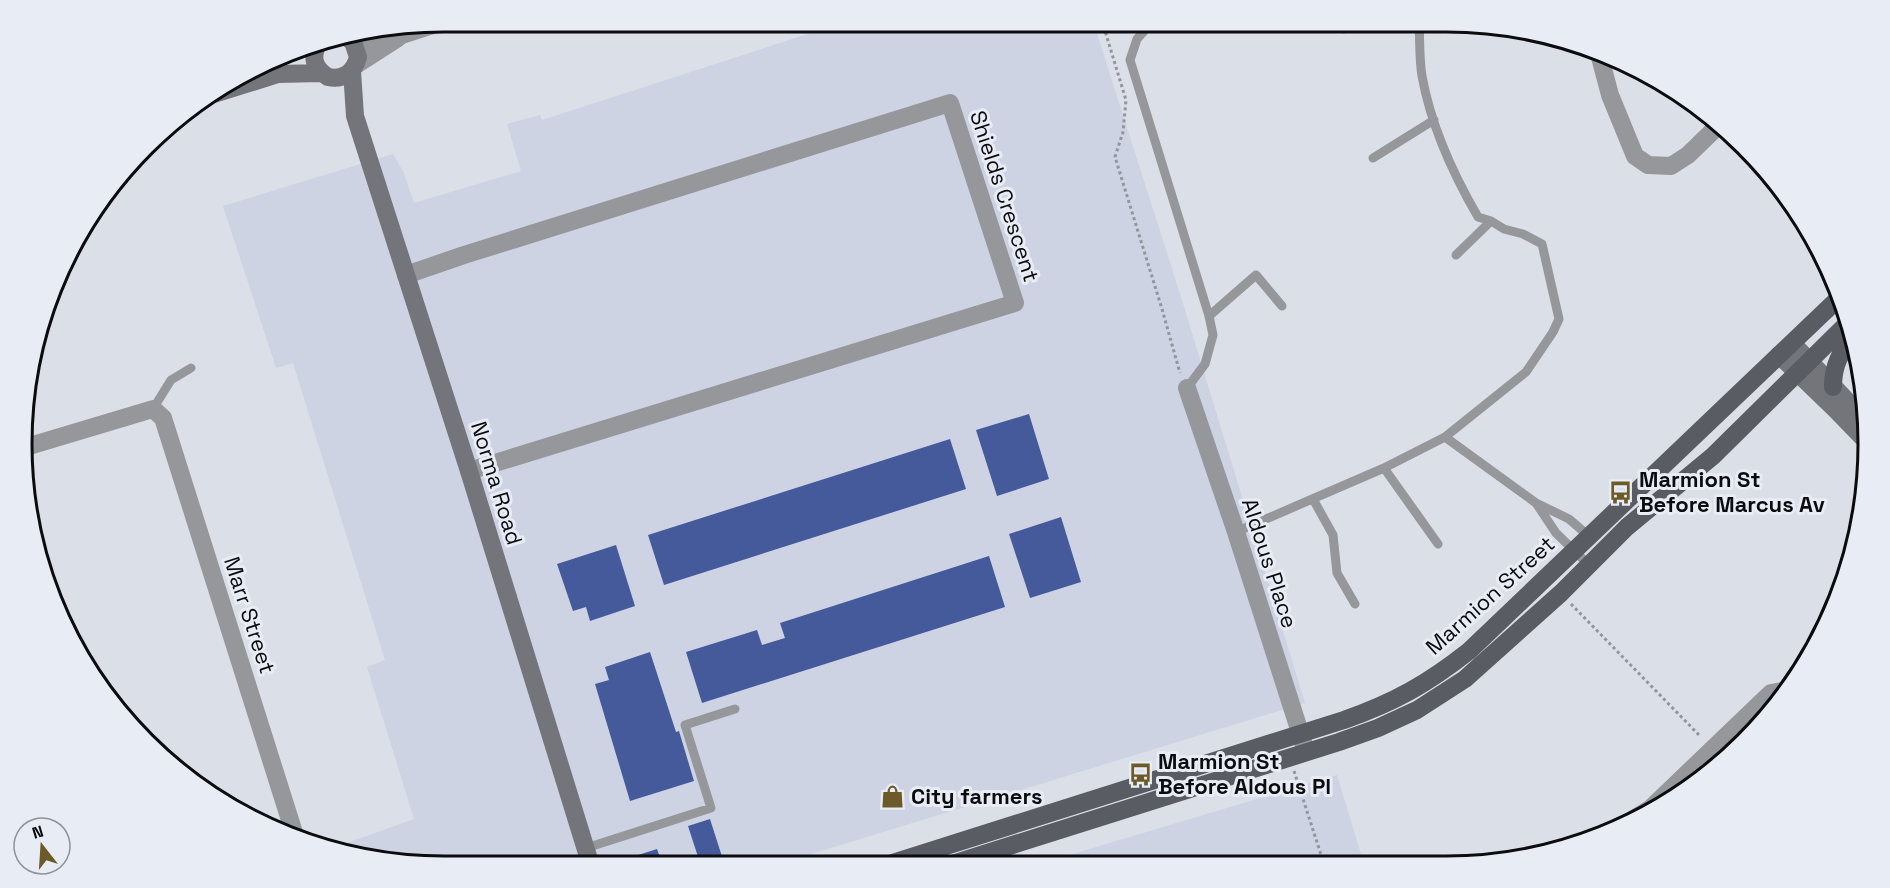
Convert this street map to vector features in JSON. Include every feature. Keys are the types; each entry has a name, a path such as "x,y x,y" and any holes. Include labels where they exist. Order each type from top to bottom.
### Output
{"main road":[{"name":"Marmion Street","path":"917,856 1378,708 1408,694 1469,651 1834,303"},
{"name":"Marmion Street","path":"978,856 1306,753 1378,728 1442,696 1465,679 1561,593 1627,526 1713,456 1842,329"},
{"path":"1833,387 1835,364 1846,346"}],"street":[{"path":"370,38 408,33"},
{"path":"240,86 278,74 343,77 402,35"},
{"name":"Norma Road","path":"351,42 358,57 354,68 356,116 588,856"},
{"path":"316,52 314,61 324,75"},
{"path":"278,74 301,57"},
{"path":"1601,62 1610,95 1635,156 1648,165 1671,166 1688,155 1713,130"},
{"name":"Norma Road","path":"324,75 356,116"},
{"name":"Shields Crescent","path":"406,275 475,251 950,103 1015,303 469,471"},
{"path":"1785,349 1834,408 1858,433"},
{"path":"1802,367 1833,387 1857,412"},
{"name":"Aldous Place","path":"1187,388 1236,532 1306,753"},
{"path":"32,445 153,409"},
{"name":"Marr Street","path":"153,409 163,418 292,828"},
{"path":"1671,790 1771,693 1775,692"}],"lane":[{"path":"1143,32 1137,39 1130,60 1213,335 1205,364 1187,388"},
{"path":"1236,532 1384,468 1445,437 1526,372 1559,319 1542,244 1523,234 1504,229 1491,220 1478,217 1459,184 1434,120 1422,75 1420,32"},
{"path":"1373,158 1434,120"},
{"path":"1456,255 1491,220"},
{"path":"1209,316 1256,275 1282,306"},
{"path":"153,409 171,380 191,368"},
{"path":"1445,437 1536,503 1569,519 1604,550"},
{"path":"1384,468 1438,544"},
{"path":"1313,499 1333,535 1337,573 1355,604"},
{"path":"1536,503 1556,533 1589,565"},
{"path":"601,856 711,808 685,725 735,709"}],"path":[{"path":"1105,32 1126,100 1123,132 1115,157 1182,380 1187,388"},
{"path":"1565,598 1712,749"},
{"path":"1293,768 1321,856"}],"shaded area":[{"path":"814,32 1097,32 1181,297 1305,703 805,856 417,856 364,849 344,844 414,819 367,667 385,660 293,363 276,368 223,206 393,154 404,173 414,203 521,171 507,124 540,115 542,120"},
{"path":"1337,775 1362,856 1066,856"}],"building":[{"path":"1029,414 1049,479 997,496 976,430"},
{"path":"950,439 966,489 664,585 648,535"},
{"path":"1061,517 1081,582 1030,598 1009,534"},
{"path":"616,545 635,606 590,621 586,607 573,611 557,564"},
{"path":"989,556 1005,607 702,703 686,652 757,630 762,645 785,638 780,623"},
{"path":"650,652 676,732 679,731 694,781 630,801 595,684 609,680 605,667"},
{"path":"710,819 722,856 698,856 688,826"},
{"path":"657,849 659,856 635,856"}],"place":[{"name":"Marmion St Before Marcus Av","path":"1621,492"},
{"name":"Marmion St Before Aldous Pl","path":"1140,774"},
{"name":"City farmers","path":"893,796"}]}
